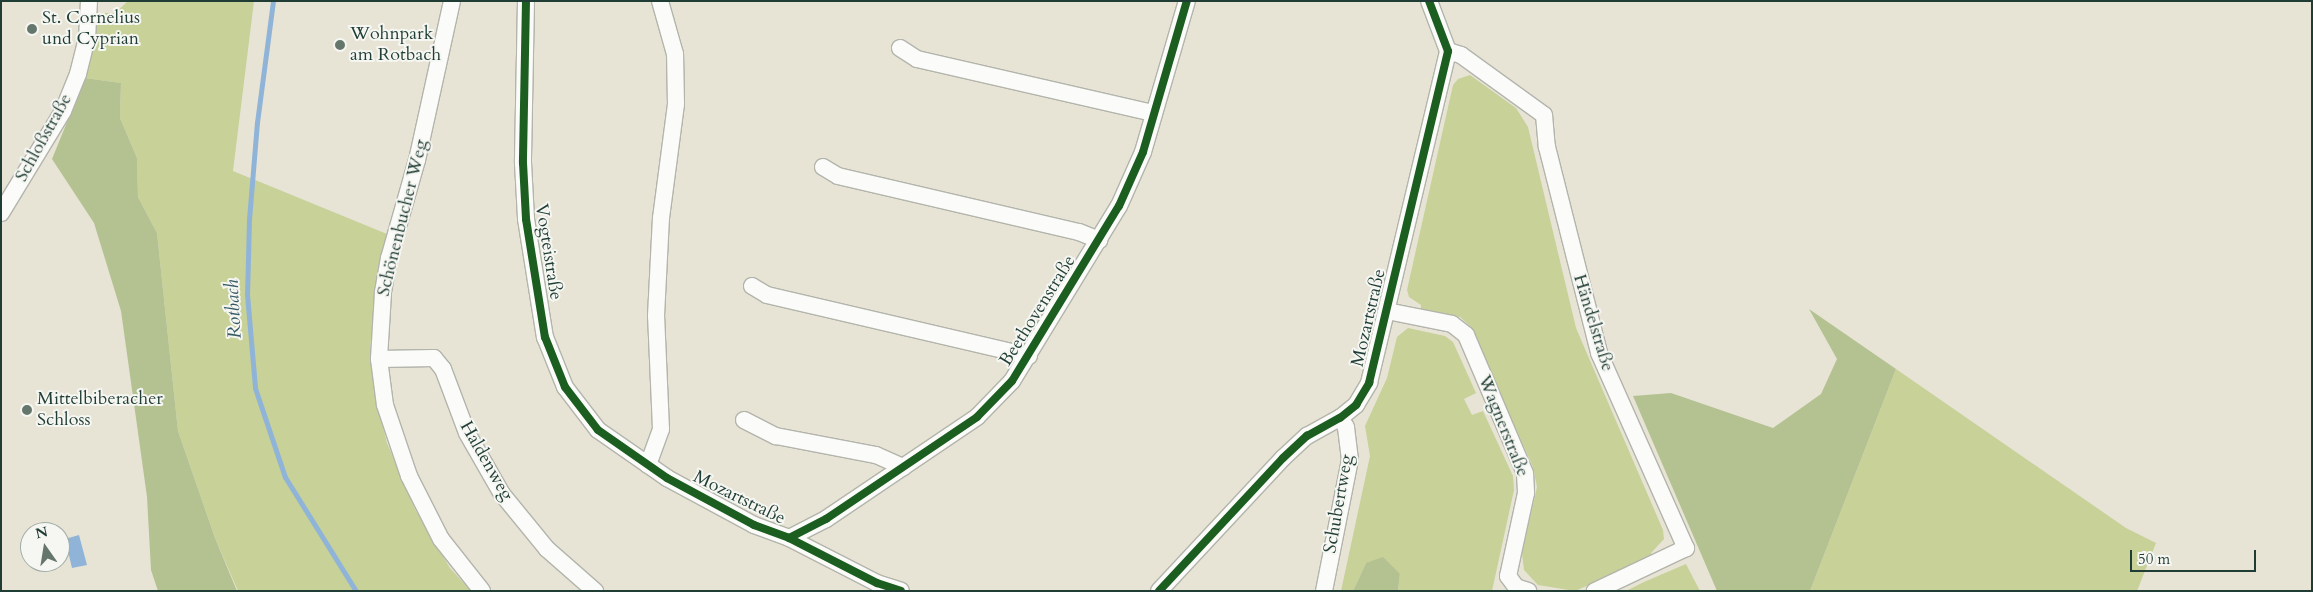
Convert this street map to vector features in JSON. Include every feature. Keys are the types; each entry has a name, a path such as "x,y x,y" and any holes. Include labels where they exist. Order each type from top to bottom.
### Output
{"street":[{"name":"Schloßstraße","path":"1,213 63,111 78,74 87,39 90,1"},
{"name":"Schönenbucher Weg","path":"452,1 417,160 389,258 382,293 379,359 385,405 409,476 441,539 482,591"},
{"name":"Vogteistraße","path":"526,1 524,192 545,337 558,374 577,404 598,430 648,465"},
{"path":"648,465 661,429 656,306 661,218 676,95 674,54 660,1"},
{"name":"Beethovenstraße","path":"789,538 826,519 978,417 997,399 1029,356 1099,240 1143,152 1187,1"},
{"path":"1429,1 1448,51"},
{"path":"900,48 917,59 1153,113"},
{"name":"Mozartstraße","path":"1159,591 1283,458 1307,436 1340,418 1356,405 1369,383 1448,51"},
{"name":"Händelstraße","path":"1448,51 1461,55 1544,115 1547,147 1599,353 1686,548 1595,591"},
{"name":"Beethovenstraße","path":"823,167 838,176 1079,232 1099,240"},
{"name":"Beethovenstraße","path":"752,286 767,296 1029,356"},
{"name":"Wagnerstraße","path":"1387,311 1452,324 1466,335 1525,473 1526,493 1508,576 1516,587 1528,591"},
{"name":"Haldenweg","path":"379,359 434,358 443,369 467,433 502,494 547,549 596,591"},
{"name":"Schubertweg","path":"1324,591 1350,460 1346,427 1340,418"},
{"path":"744,420 776,436 876,455 903,467"},
{"name":"Mozartstraße","path":"648,465 754,525 789,538 836,564 901,591"}],"green space":[{"path":"128,1 254,1 233,171 387,234 378,267 370,349 378,407 387,443 416,511 450,568 471,591 238,591 215,538 178,431 157,233 138,197 137,158 120,118 121,83 85,78 97,13 115,13"},
{"path":"1470,75 1516,108 1528,127 1576,328 1663,530 1664,539 1651,553 1653,557 1575,591 1538,585 1524,570 1522,553 1537,487 1533,467 1470,326 1460,317 1421,309 1421,305 1409,297 1407,290 1453,85 1458,79"},
{"path":"85,78 121,83 120,118 137,158 138,197 157,233 178,431 215,538 237,591 158,591 151,570 147,497 121,311 94,223 52,159"},
{"path":"1809,309 1896,369 1810,591 1717,591 1633,396 1671,393 1773,428 1821,394 1837,359"},
{"path":"1408,328 1445,336 1453,342 1476,393 1464,399 1472,415 1483,411 1513,476 1514,490 1492,591 1398,591 1400,574 1366,563 1353,591 1341,591 1370,456 1365,426 1387,378 1397,337"},
{"path":"1896,369 2126,528 2156,543 2137,591 1810,591"},
{"path":"1383,557 1400,574 1398,591 1353,591 1366,563"},
{"path":"1686,564 1700,591 1626,591 1644,582"}],"water":[{"path":"79,535 87,565 72,568 70,538"}],"waterway":[{"name":"Rotbach","path":"273,1 257,122 249,220 247,294 255,388 285,477 356,591"}],"cycle path":[{"path":"526,1 523,163 526,219 545,337 565,387 598,430 667,478 754,525 789,538 877,583 901,591"},
{"path":"789,538 826,519 977,417 1012,381 1119,206 1143,152 1187,1"},
{"path":"1159,591 1283,458 1307,436 1340,418 1356,405 1369,383 1448,51 1429,1"}],"place":[{"name":"St. Cornelius und Cyprian","path":"32,29"},
{"name":"Wohnpark am Rotbach","path":"340,45"},
{"name":"Mittelbiberacher Schloss","path":"27,410"}]}
